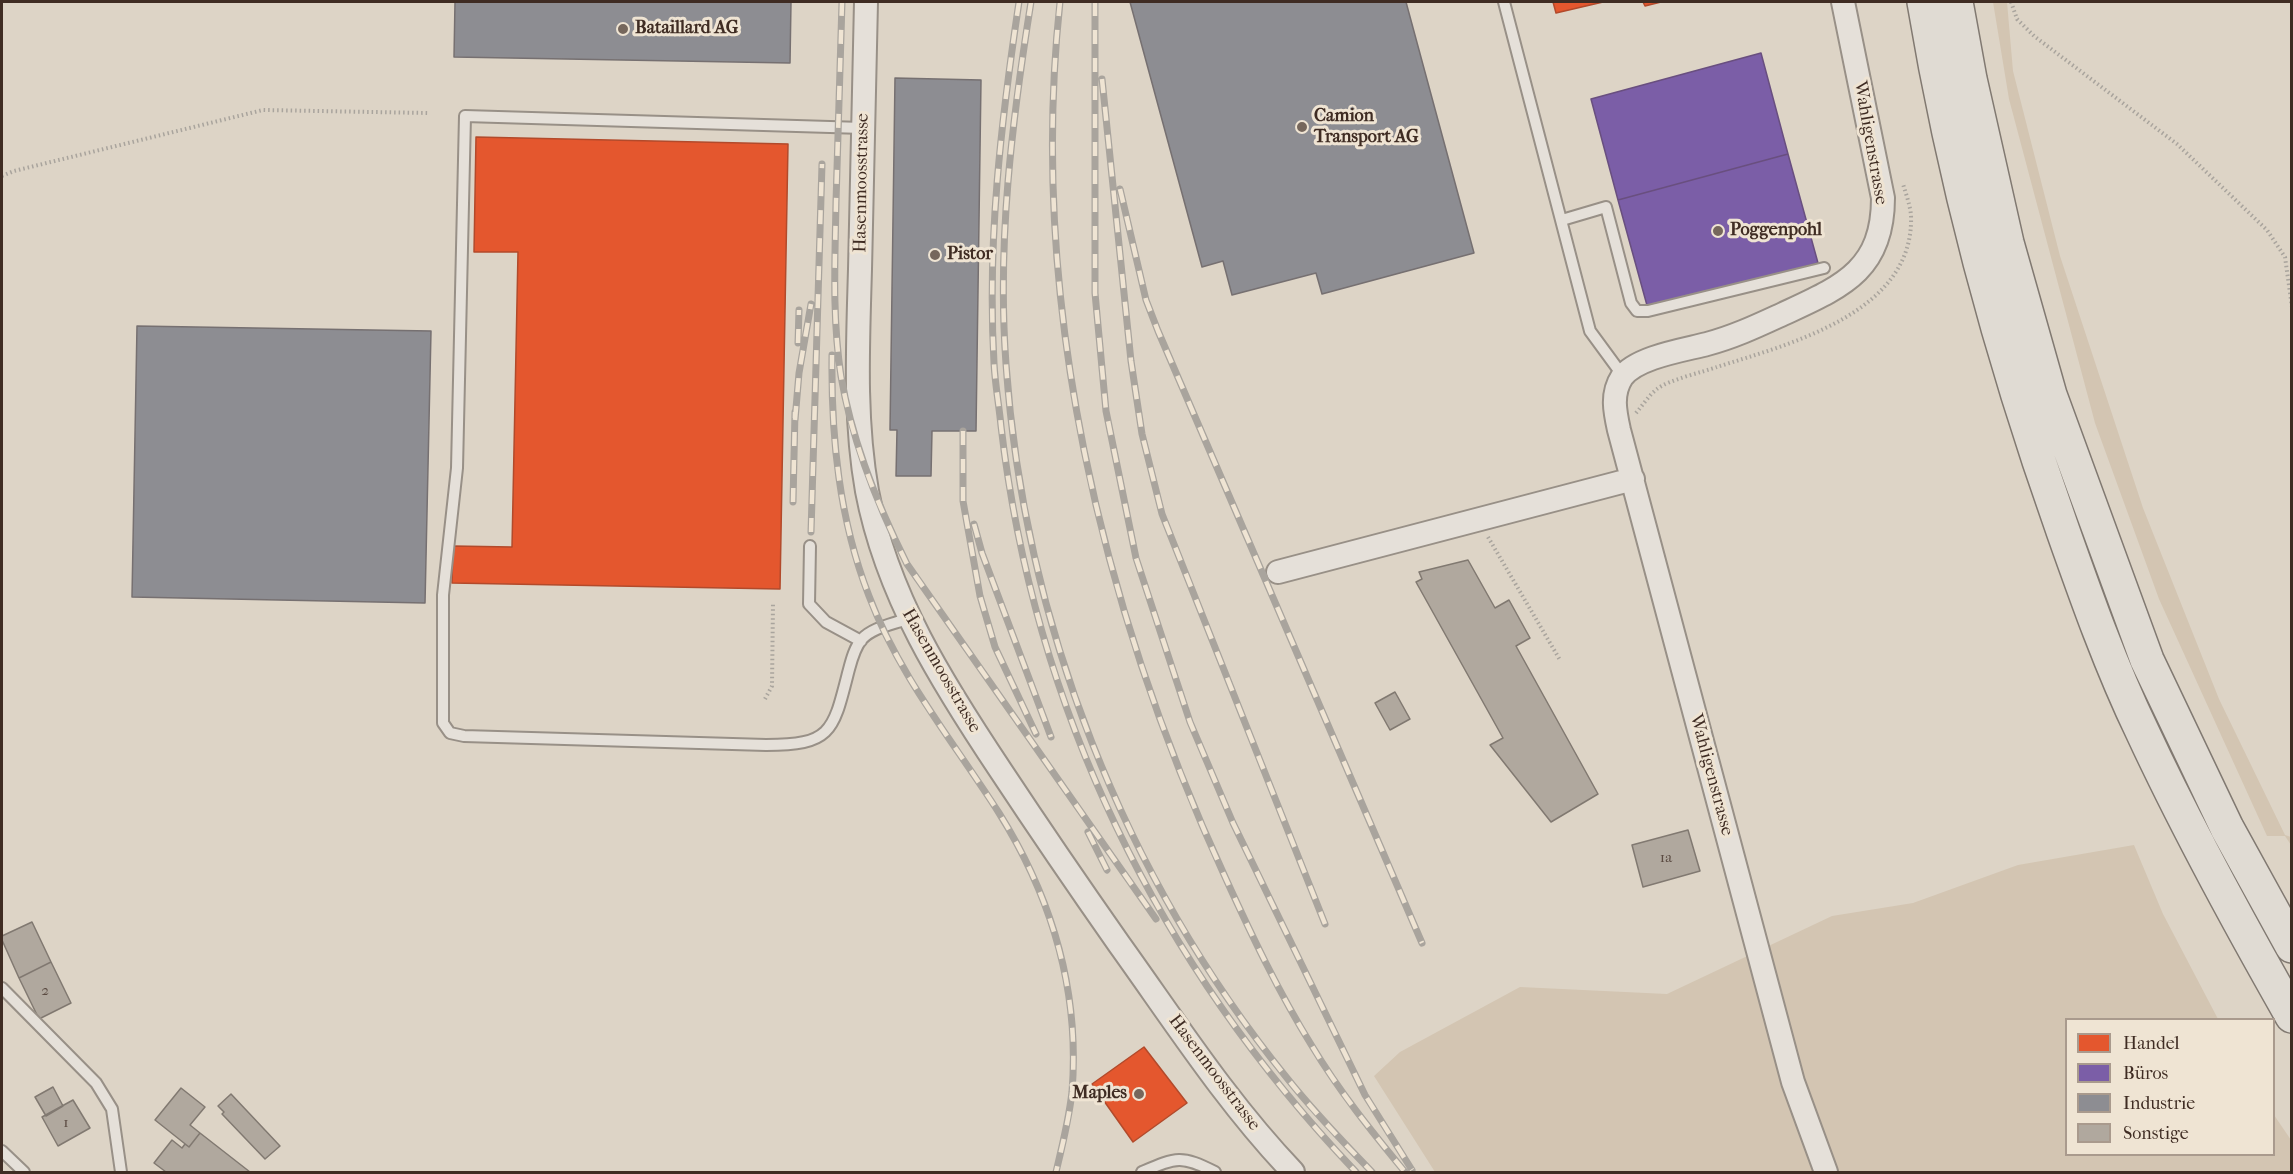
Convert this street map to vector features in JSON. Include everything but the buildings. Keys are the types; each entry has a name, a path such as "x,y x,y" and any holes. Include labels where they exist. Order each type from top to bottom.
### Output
{"highway":[{"path":"1924,2 1957,174 1993,317 2031,441 2078,575 2141,730 2214,876 2292,1016"},
{"path":"1956,2 1970,79 2007,243 2050,395 2147,660 2227,828 2292,946"}],"street":[{"name":"Hasenmoosstrasse","path":"866,2 859,330 861,440 867,491 880,542 909,618 941,677 1066,868 1223,1089 1284,1168"},
{"name":"Wahligenstrasse","path":"1826,1173 1793,1082 1614,405 1623,376 1644,363 1716,342 1811,301 1841,285 1867,260 1881,230 1883,198 1843,2"},
{"path":"1278,572 1633,479"}],"lane":[{"path":"1504,2 1590,331 1623,376"},
{"path":"863,128 465,116 457,468 443,595 443,723 450,733 464,736 766,745 804,743 823,735 835,719 850,665 861,641 876,630 909,618"},
{"path":"1562,220 1606,207 1631,303 1637,310 1648,311 1824,268"},
{"path":"810,546 809,604 826,622 861,641"},
{"path":"2,988 96,1083 111,1109 121,1173"},
{"path":"2,1151 24,1173"},
{"path":"1142,1173 1168,1161 1181,1159 1192,1161 1215,1173"}],"path":[{"path":"2011,2 2017,19 2034,36 2177,144 2266,230 2285,257 2292,307"},
{"path":"2,176 14,171 263,110 428,113"},
{"path":"1630,421 1658,388 1688,376 1775,350 1829,327 1869,301 1893,278 1907,249 1911,215 1901,175"},
{"path":"1478,519 1560,660"},
{"path":"765,699 772,686 773,603"}],"shaded area":[{"path":"1993,2 2007,2 2013,71 2060,256 2143,508 2219,699 2285,835 2291,837 2291,845 2285,836 2267,836 2159,599 2095,423 2009,99"},
{"path":"2134,845 2163,914 2217,1018 2065,1018 2065,1156 2275,1156 2275,1116 2291,1140 2291,1172 1435,1172 1374,1076 1400,1052 1520,987 1667,994 1832,916 1913,903 2018,865"}],"railway":[{"path":"842,2 835,246 836,332 841,376 859,449 886,519 907,564 1156,919"},
{"path":"1019,2 997,182 992,317 995,379 1001,426 1018,531 1043,634 1076,733 1117,828 1166,920 1222,1008 1286,1092 1356,1172"},
{"path":"1031,2 1008,182 1003,273 1006,364 1017,460 1034,556 1060,650 1092,742 1131,831 1176,918 1229,1000 1287,1078 1372,1172"},
{"path":"1060,2 1053,114 1055,227 1066,339 1084,451 1110,561 1143,670 1182,776 1256,943 1288,1006 1322,1063 1356,1111 1405,1172"},
{"path":"1095,2 1095,293 1106,411 1136,558 1190,722 1233,823 1365,1095 1412,1170"},
{"path":"1102,79 1131,361 1142,434 1162,514 1325,924"},
{"path":"811,532 822,164"},
{"path":"1120,189 1146,300 1158,331 1422,943"},
{"path":"795,420 799,373 811,304"},
{"path":"798,343 799,310"},
{"path":"832,355 833,416 839,477 850,537 869,596 881,625 911,681 1018,845 1034,878 1058,947 1066,982 1073,1055 1071,1102 1056,1172"},
{"path":"793,502 795,412"},
{"path":"963,431 963,501 980,596 995,647 1036,734"},
{"path":"974,524 982,553 1051,737"},
{"path":"1088,832 1107,870"}],"place":[{"name":"Bataillard AG","path":"623,29"},
{"name":"Camion Transport AG","path":"1302,127"},
{"name":"Poggenpohl","path":"1718,231"},
{"name":"Pistor","path":"935,255"},
{"name":"Maples","path":"1139,1094"}]}
